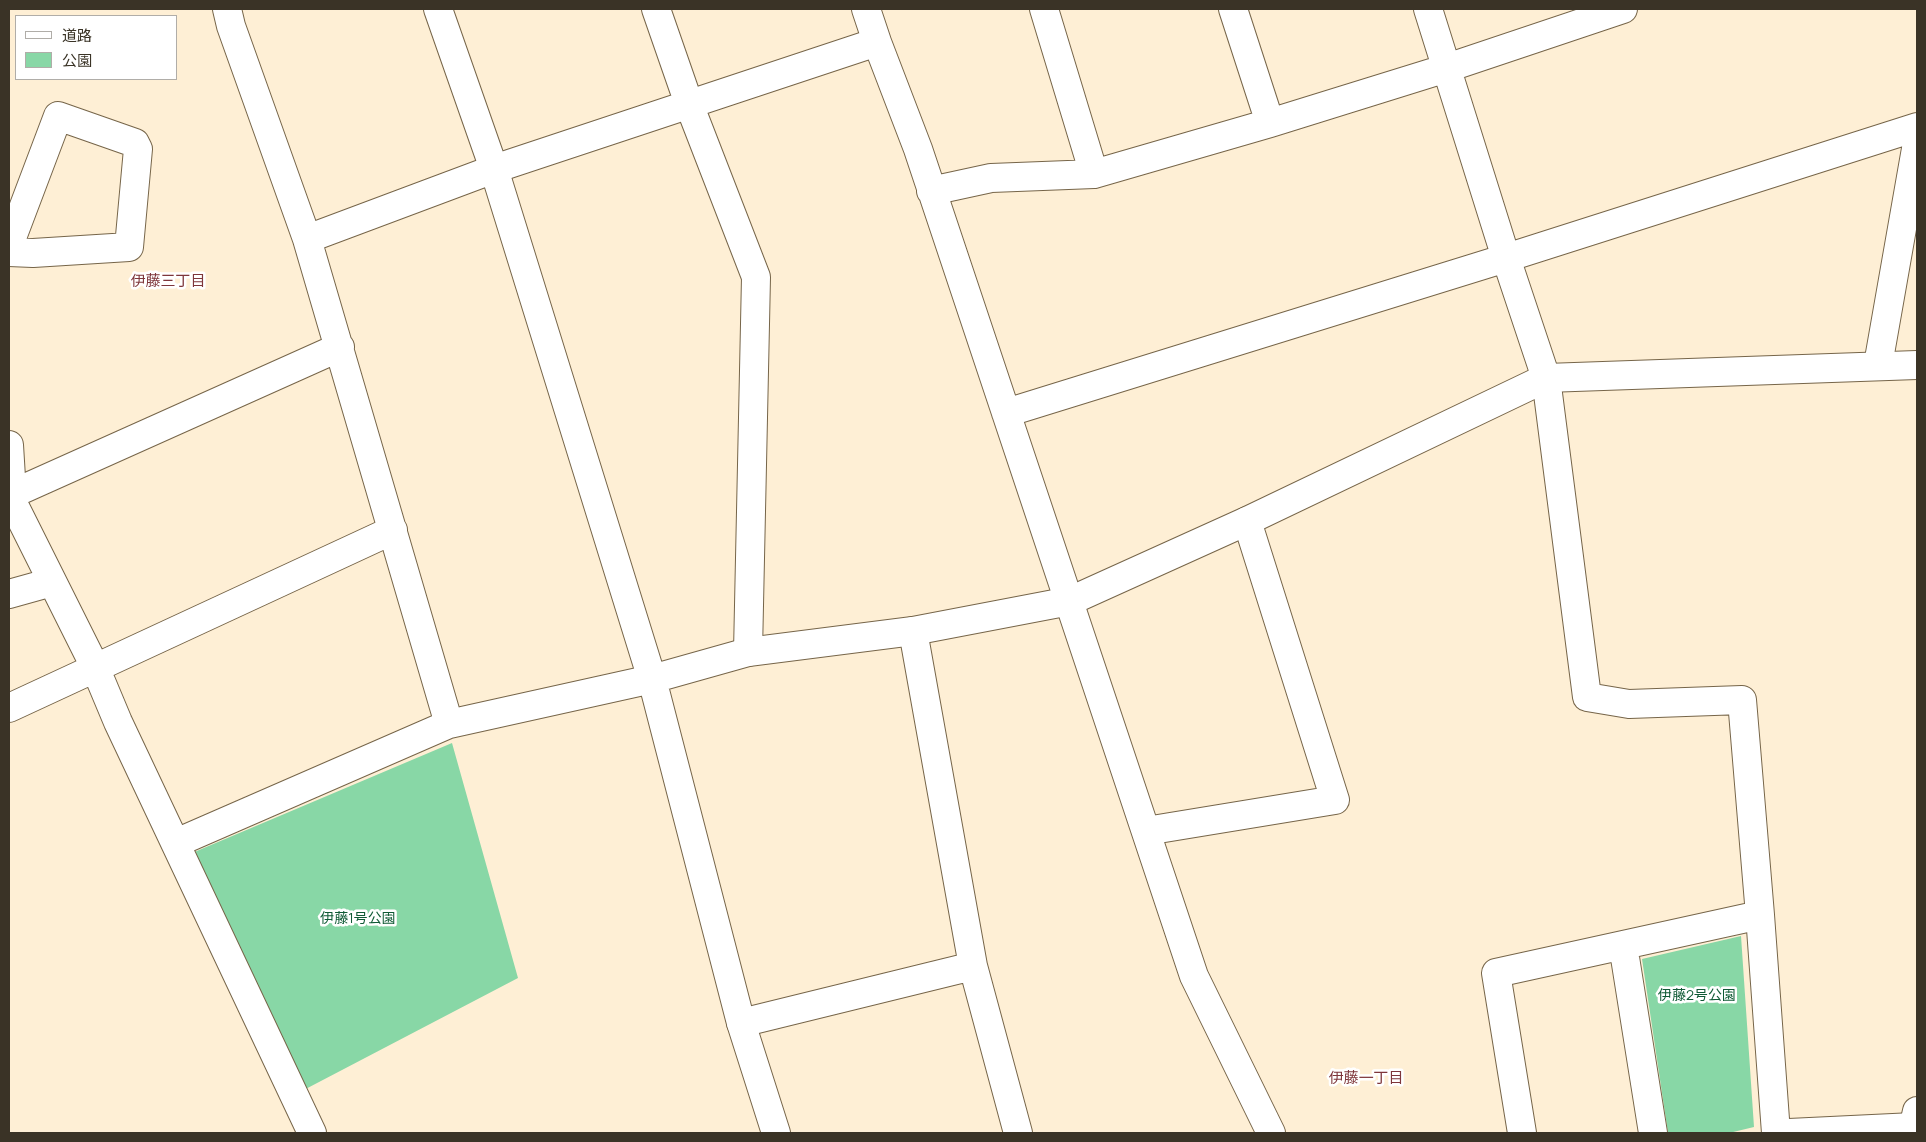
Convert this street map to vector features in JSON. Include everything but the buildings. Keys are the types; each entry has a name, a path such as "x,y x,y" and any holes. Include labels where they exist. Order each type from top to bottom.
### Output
{"street":[{"path":"227,9 231,26 307,238 449,724"},
{"path":"438,9 494,169 652,679 741,1023 776,1133"},
{"path":"656,9 689,104 756,277 748,652"},
{"path":"866,9 918,149 1194,976 1271,1133"},
{"path":"1044,9 1094,174"},
{"path":"1233,9 1270,123"},
{"path":"1428,9 1506,258 1546,378 1587,697 1629,704 1742,700 1776,1133"},
{"path":"931,191 991,178 1094,174 1270,123 1447,68 1618,9"},
{"path":"307,238 494,169 877,42"},
{"path":"58,116 135,143 138,149 130,247 33,253 9,252 13,235 58,116"},
{"path":"1006,413 1506,258 1917,127"},
{"path":"1878,365 1917,143"},
{"path":"12,494 340,347"},
{"path":"176,843 449,724 652,679 748,652 913,631 1070,601 1247,522 1546,378 1917,364"},
{"path":"9,444 12,494 15,507 94,667 118,722 312,1133"},
{"path":"1146,831 1335,800 1247,522"},
{"path":"9,708 393,530"},
{"path":"9,594 52,582"},
{"path":"913,631 973,966 1018,1133"},
{"path":"1522,1133 1496,973 1760,915"},
{"path":"1623,945 1653,1133"},
{"path":"741,1023 973,966"},
{"path":"1789,1133 1914,1124"}],"green space":[{"name":"伊藤1号公園","path":"452,743 518,978 298,1093 185,856"},
{"name":"伊藤2号公園","path":"1741,936 1754,1127 1729,1133 1668,1133 1642,959"}],"district":[{"name":"伊藤三丁目","path":"168,282"},
{"name":"伊藤一丁目","path":"1366,1079"}]}
